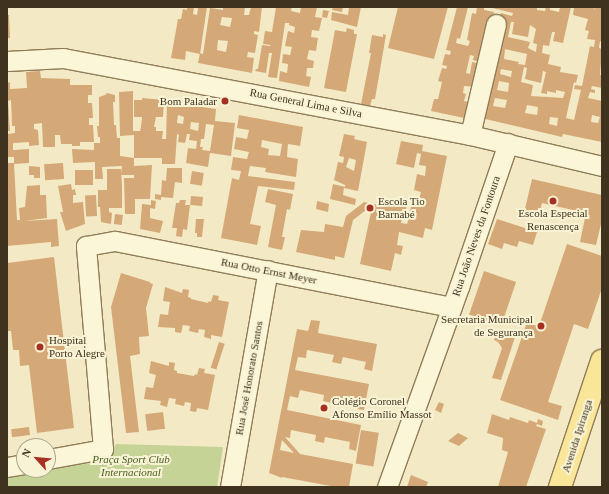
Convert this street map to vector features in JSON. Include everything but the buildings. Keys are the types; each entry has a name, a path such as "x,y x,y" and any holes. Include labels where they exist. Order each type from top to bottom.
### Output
{"main road":[{"name":"Avenida Ipiranga","path":"560,487 602,361"}],"street":[{"path":"470,135 496,24"},
{"name":"Rua General Lima e Silva","path":"7,61 63,58 470,135 602,166"},
{"name":"Rua João Neves da Fontoura","path":"387,487 452,307 508,144"},
{"name":"Rua Otto Ernst Meyer","path":"56,458 103,449 86,246 115,241 452,307"},
{"name":"Rua José Honorato Santos","path":"230,487 268,270"}],"green space":[{"name":"Praça Sport Club Internacional","path":"116,444 223,447 217,487 7,487 7,475 16,474 16,478 56,478 56,468 106,461"}],"place":[{"name":"Bom Paladar","path":"225,101"},
{"name":"Escola Especial Renascença","path":"553,201"},
{"name":"Escola Tio Barnabé","path":"370,208"},
{"name":"Secretaria Municipal de Segurança","path":"541,326"},
{"name":"Hospital Porto Alegre","path":"40,347"},
{"name":"Colégio Coronel Afonso Emílio Massot","path":"324,408"}]}
